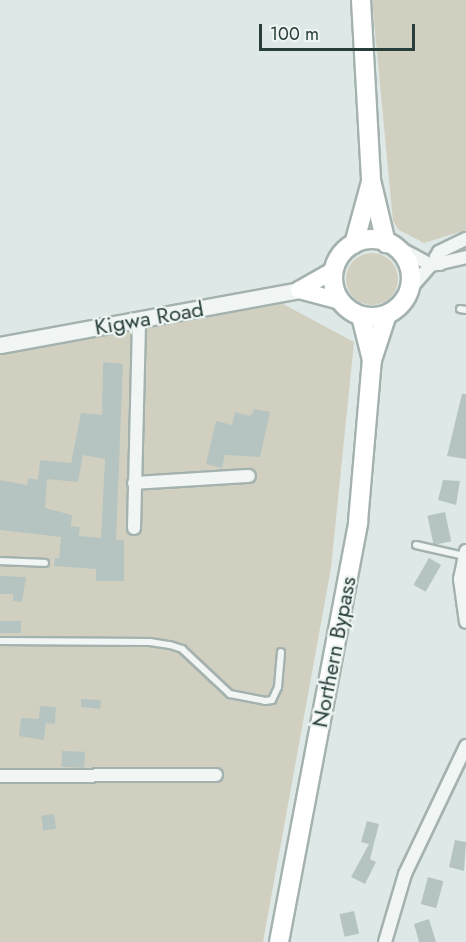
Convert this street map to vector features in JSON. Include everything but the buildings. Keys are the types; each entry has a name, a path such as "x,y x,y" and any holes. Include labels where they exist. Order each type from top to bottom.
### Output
{"main road":[{"path":"361,0 371,180 389,244"},
{"path":"354,244 371,180"},
{"path":"340,300 333,282 334,270 341,255 354,244 370,239 389,244 407,261 410,289 402,303 387,314 361,316"},
{"path":"299,291 334,270"},
{"path":"299,291 340,300 361,316 372,360"},
{"path":"372,360 387,314"},
{"name":"Northern Bypass","path":"279,942 358,522 372,360"}],"street":[{"path":"435,264 439,252 466,239"},
{"path":"389,244 435,264"},
{"path":"410,289 435,264 466,256"},
{"name":"Kigwa Road","path":"0,345 299,291"},
{"path":"134,528 139,320"},
{"path":"134,483 249,476"},
{"path":"465,553 460,579 466,622"},
{"path":"385,942 405,874 466,746"},
{"path":"0,776 216,775"}],"lane":[{"path":"416,545 465,553"},
{"path":"0,561 45,563"},
{"path":"0,641 150,642 170,645 182,649 230,694 265,701 272,700 278,687 281,652"}],"shaded area":[{"path":"372,0 466,0 466,230 424,243 399,230 393,221"},
{"path":"367,253 377,253 391,260 398,279 391,298 377,305 367,305 357,301 350,294 346,284 346,274 350,264 357,257"},
{"path":"283,304 354,342 331,568 263,942 0,942 0,350"}]}
